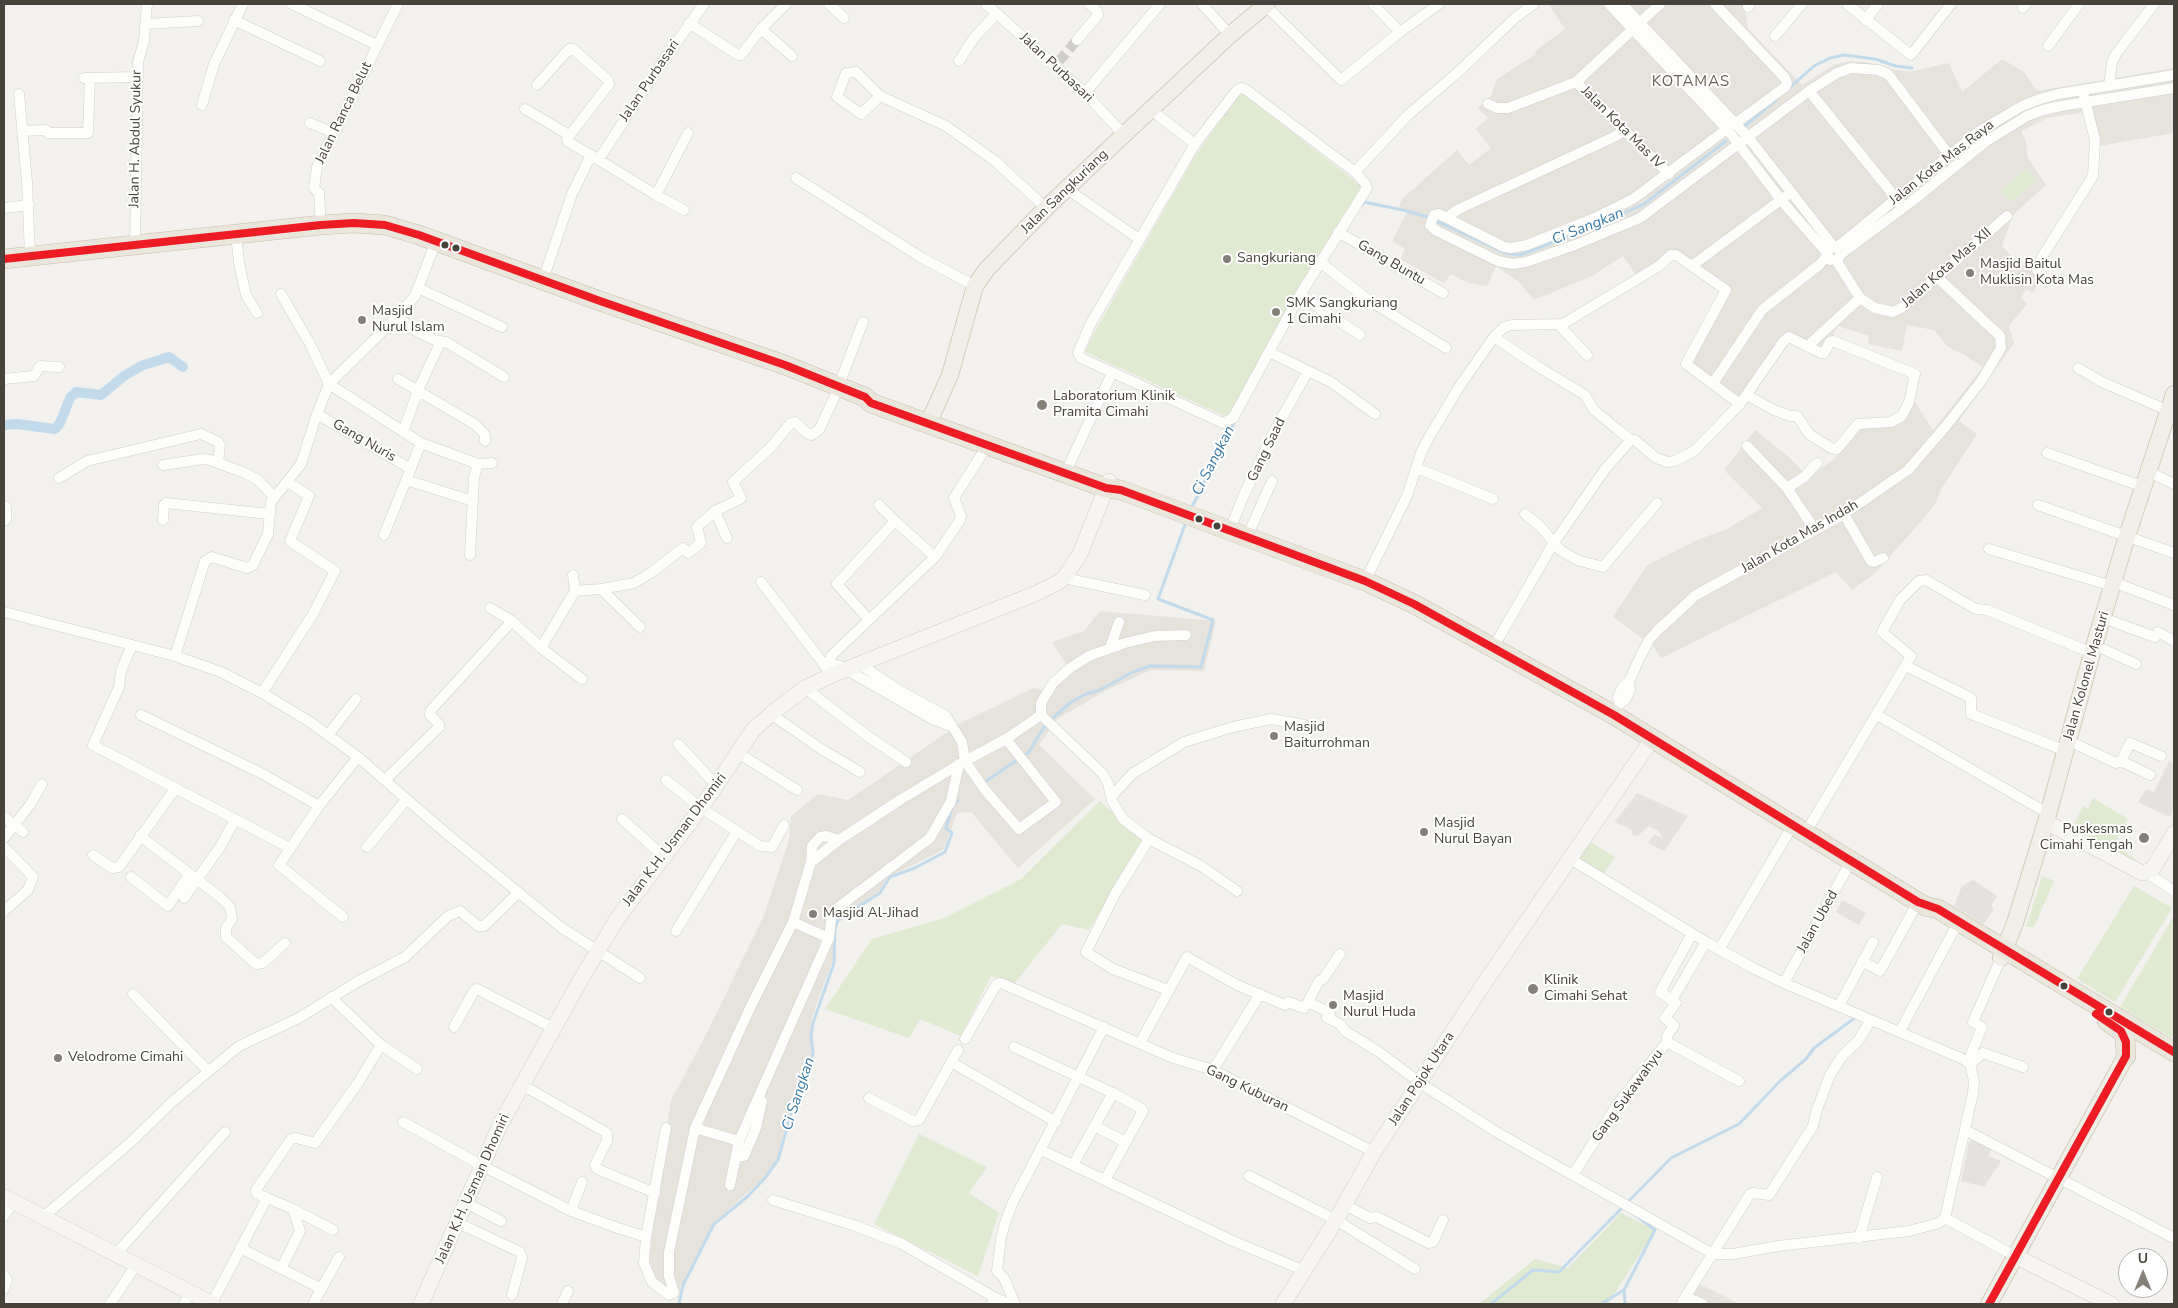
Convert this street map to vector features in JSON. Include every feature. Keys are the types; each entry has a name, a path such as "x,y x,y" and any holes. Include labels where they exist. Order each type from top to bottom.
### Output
{"highway":[{"path":"4,259 135,244 354,223 385,225 436,241 653,320 785,365 865,397 871,403 1069,465 1112,486"},
{"path":"929,420 987,446 1112,486 1365,581 1414,604 1494,648 1617,709 1653,738 1938,915 2174,1052"},
{"path":"2002,953 2115,1026 2124,1036 2126,1056 2134,1051 2146,1049 2174,1064"}],"main road":[{"name":"Jalan Sangkuriang","path":"929,420 950,375 975,286 987,269 1046,208 1230,34 1266,5"},
{"name":"Jalan Kolonel Masturi","path":"2002,953 2047,818 2062,746 2089,650 2102,618 2110,584 2174,394"},
{"name":"Jalan K.H. Usman Dhomiri","path":"421,1304 458,1223 481,1165 553,1028 597,952 617,918 702,808 754,730 771,714 805,688 1037,593 1064,578 1080,554 1112,486"},
{"name":"Jalan Pojok Utara","path":"1283,1304 1305,1272 1374,1152 1483,985 1653,738"},
{"path":"2047,818 2138,872 2147,873 2153,867 2174,833"},
{"path":"1989,1304 2057,1177 2126,1056"},
{"path":"8,1199 136,1266 187,1298 213,1304"},
{"path":"2014,1256 2111,1304"}],"street":[{"name":"Jalan H. Abdul Syukur","path":"135,244 138,62 146,24 147,4"},
{"path":"202,105 214,64 242,4"},
{"path":"292,4 377,44"},
{"name":"Jalan Ranca Belut","path":"321,226 319,193 314,188 316,173 398,4"},
{"name":"Jalan Purbasari","path":"543,280 572,194 595,157 704,4"},
{"path":"690,23 738,55 744,52 761,29 786,4"},
{"path":"829,4 844,18"},
{"path":"1077,40 1098,14 1089,4"},
{"path":"1085,93 1160,4"},
{"path":"1202,4 1230,34"},
{"path":"1372,4 1400,32"},
{"path":"1266,5 1341,80 1400,32 1439,4"},
{"path":"1355,172 1408,115 1456,74 1516,17 1534,4"},
{"path":"1610,4 1637,27 1731,126 1748,137 1791,192 1834,254"},
{"path":"1622,4 1637,27"},
{"path":"1488,104 1497,108 1508,108 1576,82 1660,4"},
{"path":"1715,4 1785,78 1787,82 1785,87 1634,199 1595,218 1519,247 1511,248 1436,214 1430,223 1431,227 1498,261 1513,264 1526,262 1606,233 1640,218 1809,91 1837,73 1851,68 1878,70 1888,74 1949,155"},
{"path":"1775,36 1802,4"},
{"path":"1847,4 1910,55 1951,4"},
{"path":"1865,20 1878,4"},
{"path":"2048,46 2079,4"},
{"path":"2109,86 2112,62 2116,54 2154,4"},
{"path":"958,61 993,8"},
{"name":"Jalan Purbasari","path":"993,8 1057,63 1124,135"},
{"path":"234,20 320,61"},
{"path":"146,24 198,21"},
{"path":"761,29 792,56"},
{"path":"537,85 569,49 573,49 608,80 609,84 569,135 568,142 684,210"},
{"path":"880,96 861,114 837,97 846,73 850,71 856,72 880,96 946,126 995,161 1046,208"},
{"name":"Jalan Kota Mas Raya","path":"1834,254 1896,198 1978,132 2022,106 2040,99 2083,90 2174,76"},
{"path":"23,131 46,130 48,133 88,133 87,78 138,77"},
{"name":"Jalan Kota Mas IV","path":"1576,82 1669,174"},
{"name":"Jalan Kota Mas Raya","path":"1834,254 1904,207 1985,142 2027,116 2043,110 2085,102 2174,88"},
{"path":"1245,89 1355,172 1367,188 1300,295 1271,353 1232,418 1223,423 1080,358 1078,353 1090,325 1139,239 1195,144 1237,90 1245,89"},
{"path":"2044,278 2036,270 2042,257 2093,176 2095,140 2083,90"},
{"path":"1809,91 1904,207"},
{"path":"19,94 30,255"},
{"path":"525,109 569,135"},
{"path":"1151,110 1195,144"},
{"path":"310,123 334,133"},
{"path":"1731,126 1739,144 1782,200 1834,254"},
{"path":"1447,218 1457,210 1616,136 1624,129"},
{"path":"656,195 688,133"},
{"path":"796,178 922,258 975,286"},
{"path":"1067,189 1139,239"},
{"path":"1693,265 1791,192"},
{"path":"4,208 28,206"},
{"name":"Jalan Kota Mas XII","path":"1834,254 1842,271 1860,298 1875,308 1893,312 1901,308 2006,216"},
{"name":"Gang Buntu","path":"1338,232 1443,293"},
{"path":"236,234 239,263 246,295 257,313"},
{"path":"175,656 205,561 212,557 247,568 251,566 268,534 269,514 274,497 301,464 317,414 332,381 397,317 415,296 436,241"},
{"path":"1716,379 1762,310 1834,254"},
{"path":"1365,581 1407,496 1421,452 1440,417 1501,329 1512,325 1560,325 1659,266 1671,255 1676,255 1725,288 1726,292 1686,364 1740,404"},
{"path":"1320,262 1367,299 1446,348"},
{"name":"Jalan Kota Mas Indah","path":"1617,709 1618,697 1623,686 1629,682 1649,640 1696,595 1844,514 1908,470 1946,426 1976,387 2001,348 2002,341 1995,331 1937,277"},
{"path":"418,288 502,327"},
{"path":"281,294 332,381 421,444 478,464 492,463"},
{"path":"1300,295 1360,335"},
{"path":"1812,342 1860,298"},
{"path":"397,317 416,331 455,347 504,377"},
{"path":"575,591 601,589 634,583 652,572 683,548 688,553 702,543 698,527 715,511 741,498 733,482 771,447 790,424 795,422 811,435 819,430 863,322"},
{"path":"1560,325 1587,355"},
{"path":"1494,337 1585,395 1594,410 1631,440 1635,440 1662,461 1676,461 1694,451 1740,404 1783,342 1790,337 1821,353 1824,353 1830,342 1834,341 1915,374 1909,402 1902,416 1891,422 1858,424 1837,449 1809,434 1797,416 1774,410 1747,395"},
{"path":"403,432 418,390 441,341"},
{"path":"1271,353 1331,382 1375,414"},
{"path":"4,379 34,376 40,366 59,367"},
{"path":"2078,368 2109,385 2168,410"},
{"name":"Gang Saad","path":"1239,534 1243,496 1275,430 1308,371"},
{"path":"1069,465 1112,373"},
{"path":"398,379 476,425 485,435 485,441"},
{"name":"Gang Nuris","path":"317,414 411,469"},
{"path":"59,478 87,461 200,434 218,442 220,446 218,463"},
{"path":"1494,648 1553,544 1606,468 1631,440"},
{"path":"384,535 421,444"},
{"path":"730,1185 739,1141 829,938 832,912 930,838 950,801 962,762 962,742 946,716 892,686 845,670 830,661 831,656 935,557 960,520 961,516 954,498 987,446"},
{"path":"1748,446 1787,488 1815,530"},
{"path":"2047,453 2146,479 2174,484"},
{"path":"163,465 203,458 258,480 274,497"},
{"path":"1787,488 1804,477 1817,463"},
{"path":"470,555 474,477 478,464"},
{"path":"1417,468 1493,498"},
{"path":"406,480 473,501"},
{"path":"1239,534 1272,481"},
{"path":"262,693 313,614 335,571 290,541 309,496 288,482"},
{"path":"163,520 166,502 269,514"},
{"path":"1525,514 1540,526 1553,544 1577,560 1603,567 1658,503"},
{"path":"879,504 894,521 935,557"},
{"path":"2038,505 2174,553"},
{"path":"4,521 6,518 6,507"},
{"path":"715,511 728,538"},
{"path":"1844,514 1871,561 1874,562 1883,558"},
{"path":"868,620 838,584 894,521"},
{"path":"1989,549 2110,584 2174,605"},
{"path":"541,648 575,591 573,575"},
{"path":"1064,578 1144,596"},
{"path":"1719,950 1876,715 1906,666 1911,656 1882,632 1900,600 1922,580 1926,580 1976,609 1986,610 2089,650 2136,664"},
{"path":"762,582 845,670"},
{"path":"601,589 640,627"},
{"path":"490,608 512,621 541,648 582,679"},
{"path":"4,612 175,656 220,672 262,693 328,734 358,757 406,800 562,928 640,978"},
{"path":"2102,618 2155,637 2158,632 2174,641"},
{"path":"385,780 439,726 430,715 431,710 512,621"},
{"path":"1110,648 1119,622"},
{"path":"1186,635 1155,636 1125,643 1089,656 1070,668 1053,683 1041,703 1048,721 1102,773 1112,796 1112,801 1123,820 1149,840 1200,866 1237,891"},
{"path":"132,645 121,672 119,687 93,745 290,848"},
{"path":"1906,666 1971,698 1971,714 2116,763 2121,761 2150,775"},
{"path":"805,688 866,735 906,762"},
{"path":"328,734 356,699"},
{"path":"771,714 821,749 860,772"},
{"path":"140,715 263,774 319,806"},
{"path":"1876,715 2047,818"},
{"path":"1112,796 1132,774 1184,742 1233,727 1271,719 1305,725"},
{"path":"673,1297 669,1276 669,1252 696,1128 751,1006 793,922 811,862 839,840 962,762 1006,739 1048,721"},
{"path":"962,762 1019,830 1056,802 1006,739"},
{"path":"2121,761 2130,743 2161,756"},
{"path":"678,744 717,786"},
{"path":"738,753 797,790"},
{"path":"343,917 279,865 319,806 358,757"},
{"path":"666,780 702,808 760,846 772,847 784,826"},
{"path":"4,838 19,829 42,784"},
{"path":"93,855 112,868 117,868 174,789"},
{"path":"367,848 406,800"},
{"path":"4,817 19,829"},
{"path":"131,877 168,906 193,878 235,820"},
{"path":"622,820 664,856"},
{"path":"676,930 737,831"},
{"path":"140,836 193,878 220,896 230,907 232,919 226,928 226,937 256,964 263,962 285,943"},
{"path":"1149,840 1115,894 1086,952 1113,968 1168,990"},
{"path":"4,847 33,877 28,890 4,911"},
{"path":"1569,858 1719,950 1784,983 1963,1059 1970,1059 1983,1053 2023,1067"},
{"name":"Jalan Ubed","path":"1784,983 1852,861"},
{"path":"2147,873 2174,891"},
{"path":"184,898 193,878"},
{"path":"42,1218 124,1148 172,1102 239,1046 299,1018 331,997 405,957 448,916 460,911 478,926 484,926 518,893"},
{"path":"1862,961 1880,970 1938,915"},
{"path":"1900,1031 1938,915"},
{"path":"793,922 829,938"},
{"path":"1692,934 1660,992 1676,1003 1665,1018 1674,1026 1667,1036 1667,1042 1739,1082"},
{"path":"1672,1000 1706,942"},
{"path":"1839,1006 1873,942"},
{"path":"1308,1002 1330,1013 1327,1018 1340,1024 1345,1031 1379,1052 1420,1083 1498,1133 1713,1254 1733,1254 1778,1246 1909,1231 1939,1223 1944,1218 1973,1093 1974,1081 1970,1059 1982,1027 1973,1022 2002,953"},
{"path":"1140,1044 1187,957 1234,984 1285,1005 1288,1002 1304,1008 1319,981 1323,979 1340,954"},
{"name":"Gang Kuburan","path":"965,1039 996,985 999,983 1090,1020 1173,1058 1212,1070 1374,1152"},
{"path":"454,1027 474,991 477,989 553,1028"},
{"path":"133,994 208,1071"},
{"path":"1212,1070 1260,994"},
{"path":"331,997 381,1045 417,1069"},
{"path":"1703,1304 1683,1300 1750,1194 1753,1192 1769,1195 1813,1126 1816,1112 1830,1076 1842,1056 1858,1041 1871,1020"},
{"path":"1015,1304 1004,1278 997,1271 1001,1238 1013,1202 1104,1027"},
{"name":"Gang Sukawahyu","path":"1573,1175 1618,1105 1667,1042"},
{"path":"333,1230 293,1209 257,1194 255,1191 291,1139 296,1138 312,1144 315,1143 358,1083 381,1045"},
{"path":"1014,1047 1140,1107 1142,1111 1105,1180"},
{"path":"869,1098 913,1120 919,1120 958,1050"},
{"path":"950,1062 1056,1122"},
{"path":"736,1157 744,1156 756,1128 765,1083"},
{"path":"522,1085 608,1133 607,1141 595,1165 597,1169 655,1192"},
{"path":"1073,1165 1113,1093"},
{"path":"403,1122 571,1211 646,1237"},
{"path":"1095,1126 1125,1142"},
{"path":"666,1128 646,1237 644,1263 652,1282 673,1297"},
{"path":"696,1128 739,1141"},
{"path":"1965,1130 2174,1238"},
{"path":"115,1255 225,1132"},
{"path":"1041,1150 1232,1241 1305,1272"},
{"path":"1249,1176 1336,1220 1415,1269"},
{"path":"1859,1238 1877,1177"},
{"path":"571,1211 582,1182"},
{"path":"213,1304 267,1198"},
{"path":"4,1216 8,1199"},
{"path":"773,1200 856,1226 902,1244 993,1300 1009,1304"},
{"path":"466,1203 502,1221"},
{"path":"1345,1205 1370,1218 1377,1217 1429,1243 1433,1242 1443,1220"},
{"path":"281,1269 300,1231 293,1209"},
{"path":"1944,1218 2014,1256"},
{"path":"458,1223 520,1252 522,1258 512,1295"},
{"path":"240,1248 322,1289"},
{"path":"313,1304 339,1257"},
{"path":"110,1304 136,1266"},
{"path":"4,1275 7,1280 4,1289"},
{"path":"562,1304 568,1291"}],"shaded area":[{"path":"1548,4 1744,4 1748,28 1802,85 1833,65 1849,61 1879,64 1891,69 1909,72 1949,63 1962,92 2002,59 2024,72 2037,91 2174,68 2174,133 2099,146 2093,111 2047,118 2021,131 2026,141 2027,157 2046,185 2013,215 2002,246 2016,261 2043,275 2033,293 2026,289 2021,298 2027,304 2009,326 2014,343 1959,421 1977,434 1942,488 1935,504 1918,525 1874,574 1852,590 1836,572 1661,658 1655,648 1613,617 1647,565 1695,541 1727,529 1762,508 1724,470 1755,430 1789,457 1808,477 1833,460 1860,427 1891,423 1913,399 1933,430 1983,367 1948,347 1934,330 1907,325 1902,351 1868,344 1869,336 1838,326 1823,352 1784,333 1740,403 1687,364 1729,289 1696,263 1673,250 1636,275 1623,256 1592,276 1534,300 1519,282 1496,266 1487,286 1469,283 1451,274 1444,283 1400,259 1405,249 1392,241 1408,210 1399,207 1402,199 1457,150 1469,165 1491,148 1476,129 1488,118 1478,108 1491,96 1497,79 1536,54 1535,51 1565,29"},
{"path":"1100,611 1216,621 1204,671 1151,670 1107,690 1057,719 1039,745 1095,799 1018,868 971,812 957,813 944,849 889,876 879,892 836,919 832,963 811,1023 811,1052 796,1088 777,1159 764,1178 713,1223 681,1285 678,1296 668,1294 646,1269 671,1100 707,1033 764,915 789,840 791,816 818,794 848,800 961,723 1033,688 1043,690 1066,664 1052,642 1084,631"},
{"path":"2169,761 2174,764 2174,809 2170,817 2138,802 2146,789 2154,792"},
{"path":"1637,793 1688,816 1664,851 1648,843 1654,834 1662,838 1659,831 1648,826 1638,836 1632,835 1632,830 1615,822"},
{"path":"1973,880 1997,896 1991,906 1994,909 1984,924 1954,906 1962,886"},
{"path":"1842,900 1866,913 1859,925 1836,912"},
{"path":"1975,1139 1993,1147 1988,1156 2001,1161 1984,1187 1961,1181 1969,1142"},
{"path":"1697,1283 1728,1298 1738,1304 1683,1304"}],"green space":[{"name":"Sangkuriang","path":"1241,92 1361,186 1227,417 1085,352 1095,331 1195,156"},
{"path":"2027,169 2037,180 2010,202 2001,190"},
{"path":"2093,798 2128,819 2116,841 2127,848 2125,852 2136,860 2134,863 2074,825 2083,806 2088,809"},
{"path":"1100,801 1142,841 1089,930 1062,924 1014,984 991,976 961,1036 920,1019 909,1038 825,1009 872,939 944,918 1021,879"},
{"path":"1587,840 1615,857 1603,874 1575,857"},
{"path":"2042,876 2054,881 2034,927 2026,927"},
{"path":"2134,886 2172,908 2115,1002 2077,979"},
{"path":"2174,916 2174,1039 2120,1007"},
{"path":"919,1134 987,1167 969,1193 999,1213 978,1276 874,1224"},
{"path":"1621,1213 1655,1230 1609,1302 1611,1304 1479,1304 1535,1259 1568,1268"}],"waterway":[{"name":"Ci Sangkan","path":"1788,89 1814,66 1830,58 1844,55 1875,59 1896,66 1912,68"},
{"name":"Ci Sangkan","path":"1745,126 1776,100"},
{"name":"Ci Sangkan","path":"1436,221 1505,253 1520,255 1591,228 1644,204 1726,141"},
{"name":"Ci Sangkan","path":"1362,205 1364,202 1428,217"},
{"path":"4,425 17,424 55,429 60,423 70,398 76,392 101,395 124,376 141,366 169,357 183,367"},
{"name":"Ci Sangkan","path":"1191,509 1235,421"},
{"name":"Ci Sangkan","path":"986,781 1029,752 1044,727 1071,702 1086,694 1100,690 1131,673 1150,666 1201,667 1213,620 1158,599 1186,522"},
{"name":"Ci Sangkan","path":"679,1304 683,1285 714,1224 747,1197 765,1178 778,1160 798,1088 808,1069 813,1053 811,1036 813,1023 834,963 835,928 838,920 880,893 890,877 915,868 945,852 952,833 946,828 953,805 958,800"},
{"path":"1491,1304 1533,1270 1559,1272 1671,1158 1739,1124 1780,1081 1806,1059 1814,1048 1856,1017"},
{"path":"1601,1304 1624,1290 1655,1230 1635,1215"},
{"path":"1624,1290 1625,1304"}],"tunnel":[{"path":"1059,61 1077,40"}],"transit line":[{"path":"4,259 321,225 354,223 385,225 419,235 600,301 785,365 865,397 871,403 1106,488 1121,490 1365,581 1414,604 1614,715 1918,902 1938,909 2174,1052"},
{"path":"1989,1304 2126,1056 2126,1042 2121,1031 2096,1014"}],"place":[{"name":"Sangkuriang","path":"1227,259"},
{"name":"Masjid Baitul Muklisin Kota Mas","path":"1970,273"},
{"name":"SMK Sangkuriang 1 Cimahi","path":"1276,312"},
{"name":"Masjid Nurul Islam","path":"362,320"},
{"name":"Laboratorium Klinik Pramita Cimahi","path":"1042,405"},
{"name":"Masjid Baiturrohman","path":"1274,736"},
{"name":"Masjid Nurul Bayan","path":"1424,832"},
{"name":"Puskesmas Cimahi Tengah","path":"2144,838"},
{"name":"Masjid Al-Jihad","path":"813,914"},
{"name":"Klinik Cimahi Sehat","path":"1533,989"},
{"name":"Masjid Nurul Huda","path":"1333,1005"},
{"name":"Velodrome Cimahi","path":"58,1058"}],"district":[{"name":"KOTAMAS","path":"1691,82"}]}
